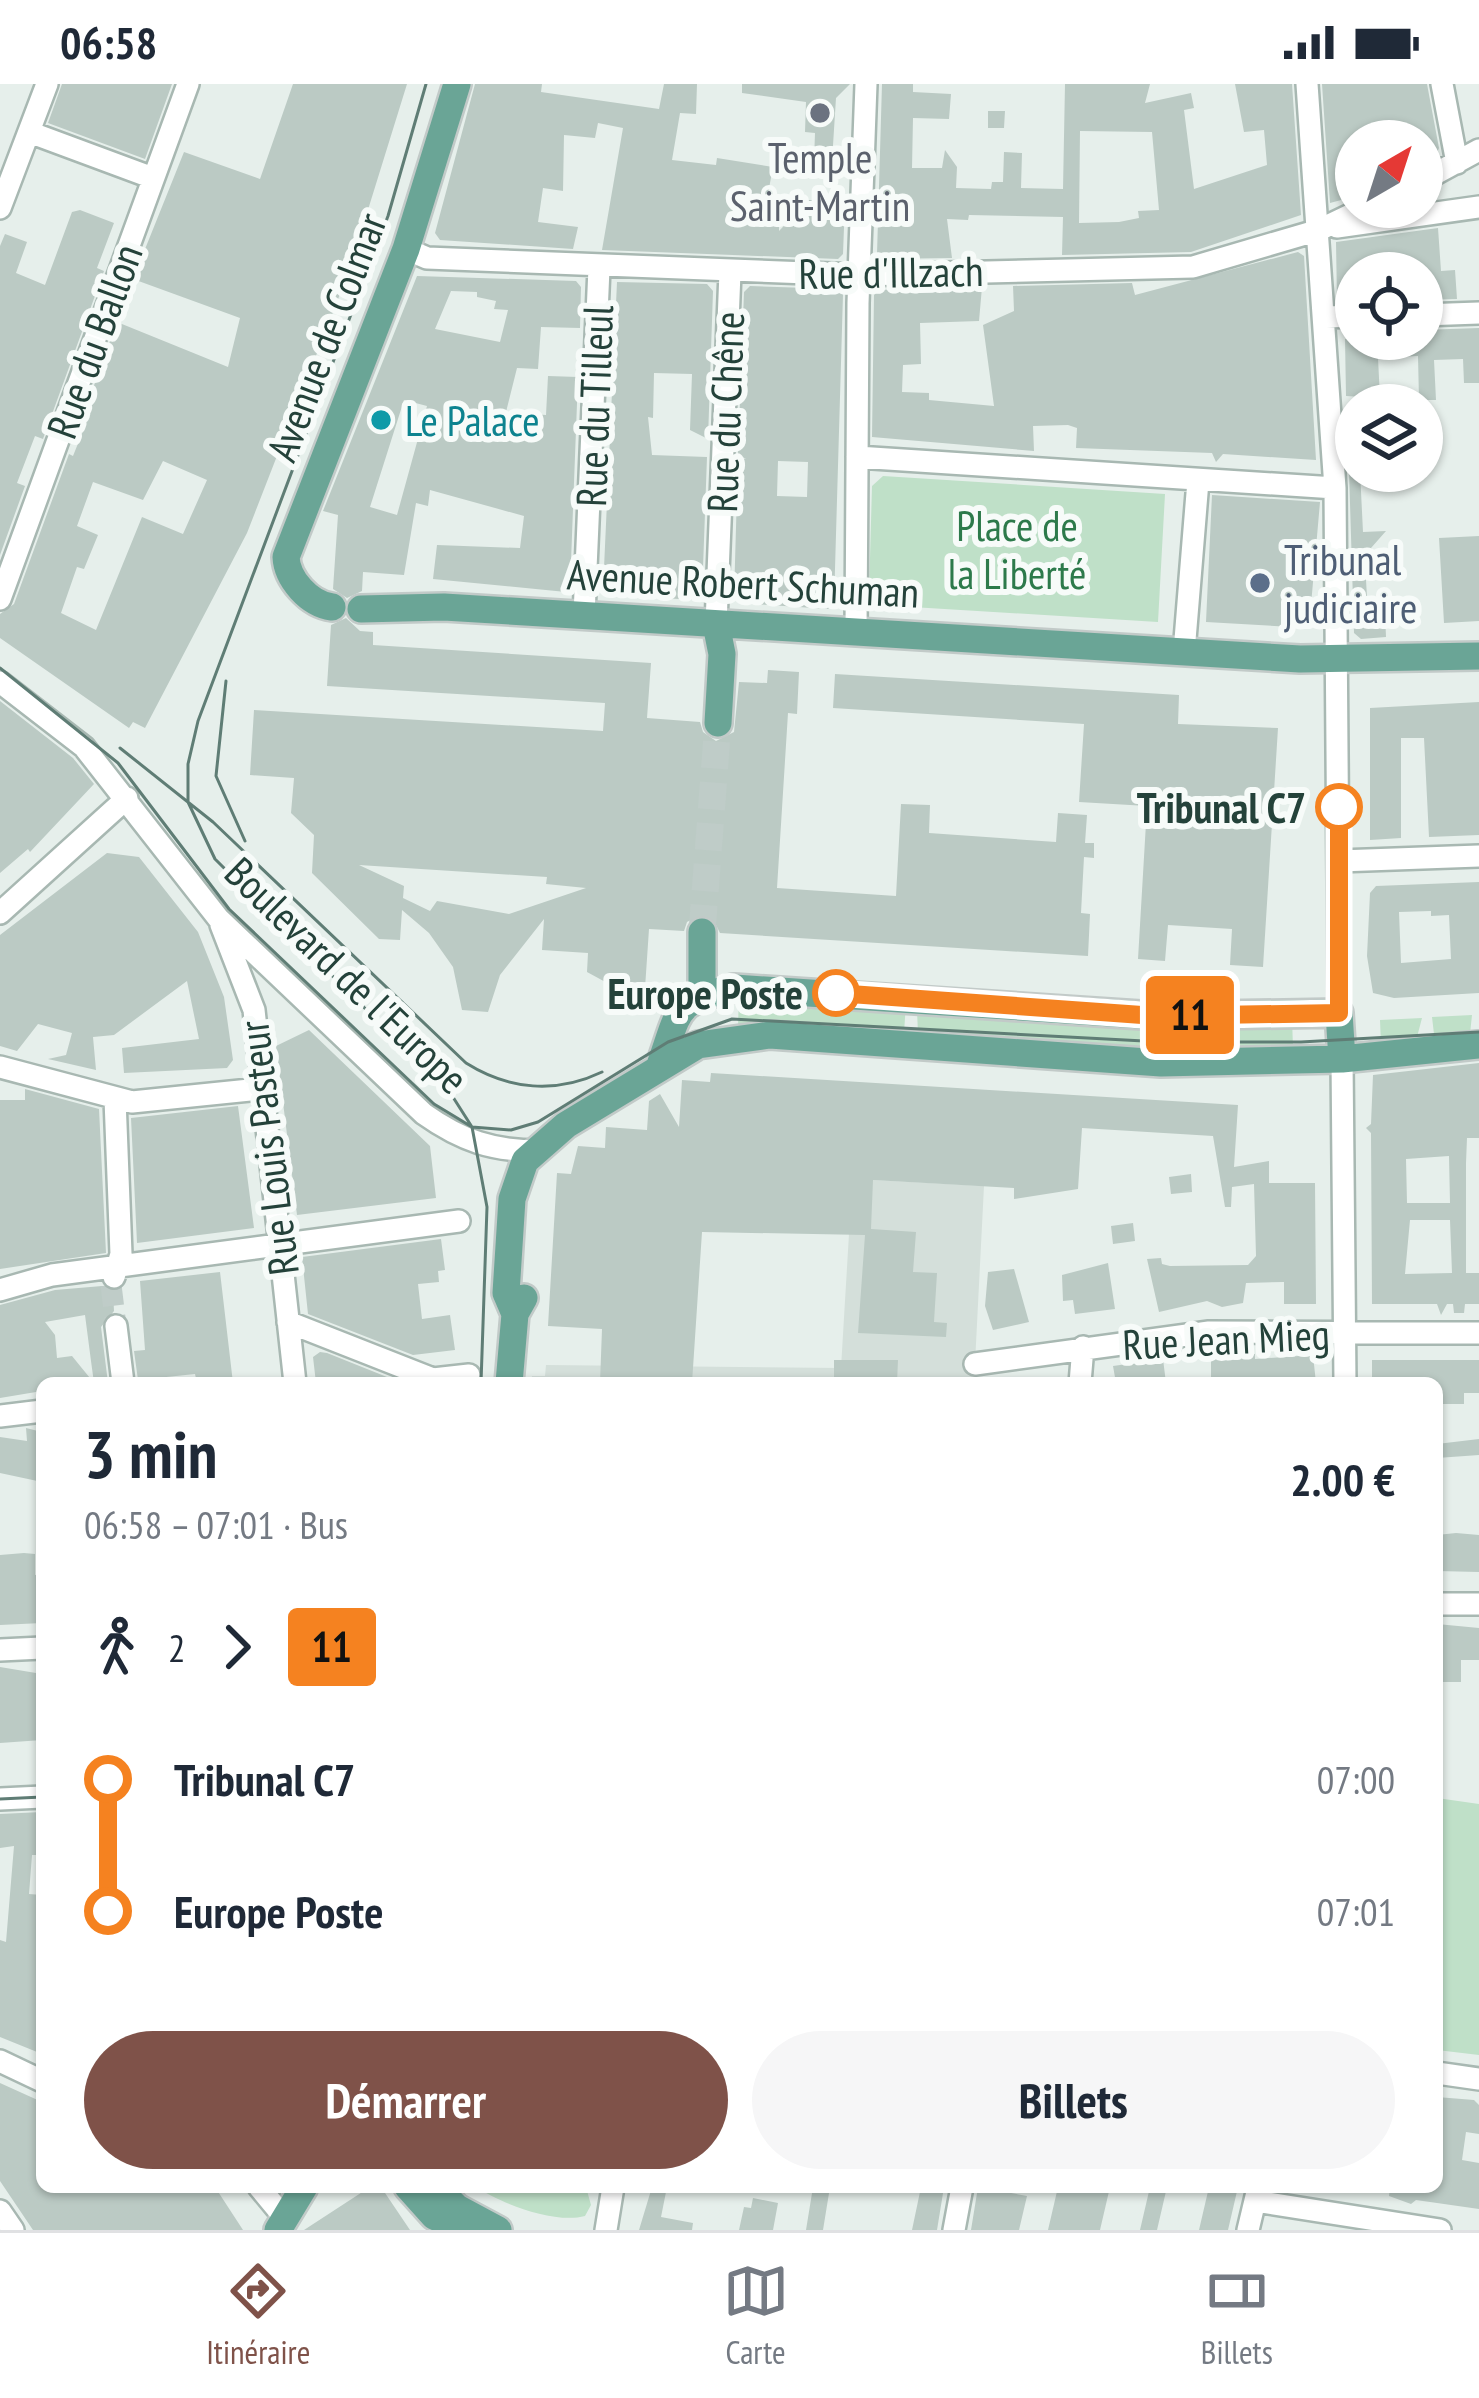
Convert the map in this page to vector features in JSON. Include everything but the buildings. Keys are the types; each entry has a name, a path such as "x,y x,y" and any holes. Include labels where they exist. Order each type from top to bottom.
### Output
{"main road":[{"name":"Avenue de Colmar","path":"327,606 294,581 286,556 406,249 457,84"},
{"name":"Avenue Robert Schuman","path":"361,609 584,616 1336,661 1479,656"},
{"path":"716,624 722,654 718,722"},
{"path":"702,932 702,994"},
{"path":"660,1065 678,1010 690,997 734,988 1156,1016 1339,1013 1342,1059"},
{"path":"510,1377 515,1314 525,1297 528,1205 540,1151 566,1125 698,1045 770,1035 1161,1063 1342,1059 1479,1045"},
{"path":"281,2223 300,2193"},
{"path":"413,2193 434,2216 463,2230"},
{"path":"442,2193 458,2208 498,2230"}],"street":[{"path":"0,208 47,84"},
{"name":"Rue du Ballon","path":"0,599 188,84"},
{"path":"856,632 866,84"},
{"path":"857,457 1335,488 1307,84"},
{"path":"1442,84 1456,163"},
{"path":"29,132 153,178"},
{"path":"1443,170 1479,150"},
{"path":"1319,230 1479,207"},
{"name":"Rue d'Illzach","path":"406,249 427,258 730,272 1193,267 1335,222"},
{"name":"Rue du Tilleul","path":"584,616 599,268"},
{"name":"Rue du Chêne","path":"716,624 730,272"},
{"path":"1443,314 1479,313"},
{"path":"1326,317 1335,317"},
{"path":"1184,652 1198,481"},
{"path":"1335,492 1339,1013"},
{"name":"Boulevard de l'Europe","path":"0,682 83,747 218,918 440,1126 457,1138 493,1149 540,1151"},
{"path":"0,913 127,798"},
{"path":"1339,861 1479,856"},
{"name":"Rue Louis Pasteur","path":"218,918 254,1010 294,1377"},
{"path":"1342,1059 1345,1377"},
{"path":"0,1067 132,1102 260,1088"},
{"path":"114,1278 121,1254 115,1099"},
{"path":"0,1290 52,1275 114,1278 280,1247 459,1222"},
{"path":"288,1322 422,1377"},
{"path":"116,1326 122,1377"},
{"name":"Rue Jean Mieg","path":"975,1364 1209,1332 1479,1333"},
{"path":"1080,1377 1083,1347"},
{"path":"457,1377 469,1375"},
{"path":"0,1416 36,1413"},
{"path":"1443,1604 1479,1604"},
{"path":"0,1650 36,1648"},
{"path":"0,1799 36,1797"},
{"path":"0,2061 36,2078"},
{"path":"1443,2074 1479,2079"},
{"path":"263,2193 281,2223"},
{"path":"606,2230 612,2193"},
{"path":"954,2230 961,2193"},
{"path":"1248,2230 1256,2194 1440,2230"},
{"path":"0,2211 13,2230"}],"shaded area":[{"path":"873,1180 984,1186 974,1377 532,1377 545,1376 546,1365 841,1368 849,1234"}],"green space":[{"name":"Place de la Liberté","path":"883,476 1165,494 1158,622 879,605 869,594 872,486"},
{"path":"739,993 906,1003 904,1033 738,1027"},
{"path":"917,1010 1292,1018 1293,1048 1157,1049 918,1034"},
{"path":"1472,1015 1470,1034 1434,1034 1432,1017"},
{"path":"1422,1018 1417,1037 1381,1044 1380,1020"},
{"path":"1443,1799 1479,1804 1479,2055 1443,2051"},
{"path":"487,2193 588,2193 591,2205 585,2216 573,2218 544,2215"}],"tunnel":[{"path":"702,932 718,723"},
{"path":"111,1285 116,1326"}],"tram line":[{"path":"426,84 388,216 198,721 188,764 188,802 215,859 451,1094 472,1127 487,1207 481,1377"},
{"path":"0,668 118,763 229,909 434,1104 472,1127 511,1130 538,1122 668,1042 732,1019 1163,1042 1301,1042 1479,1032"},
{"path":"226,681 216,776 245,841"},
{"path":"120,748 213,822 466,1063 499,1079 533,1086 567,1084 602,1072"},
{"path":"0,1799 36,1797"}],"bus line":[{"name":"11","path":"836,993 1156,1016 1339,1013 1339,807"}],"place":[{"name":"Temple Saint-Martin","path":"820,113"},
{"name":"Le Palace","path":"381,420"},
{"name":"Tribunal judiciaire","path":"1260,583"},
{"name":"Tribunal C7","path":"1339,807"},
{"name":"Europe Poste","path":"836,993"}]}
